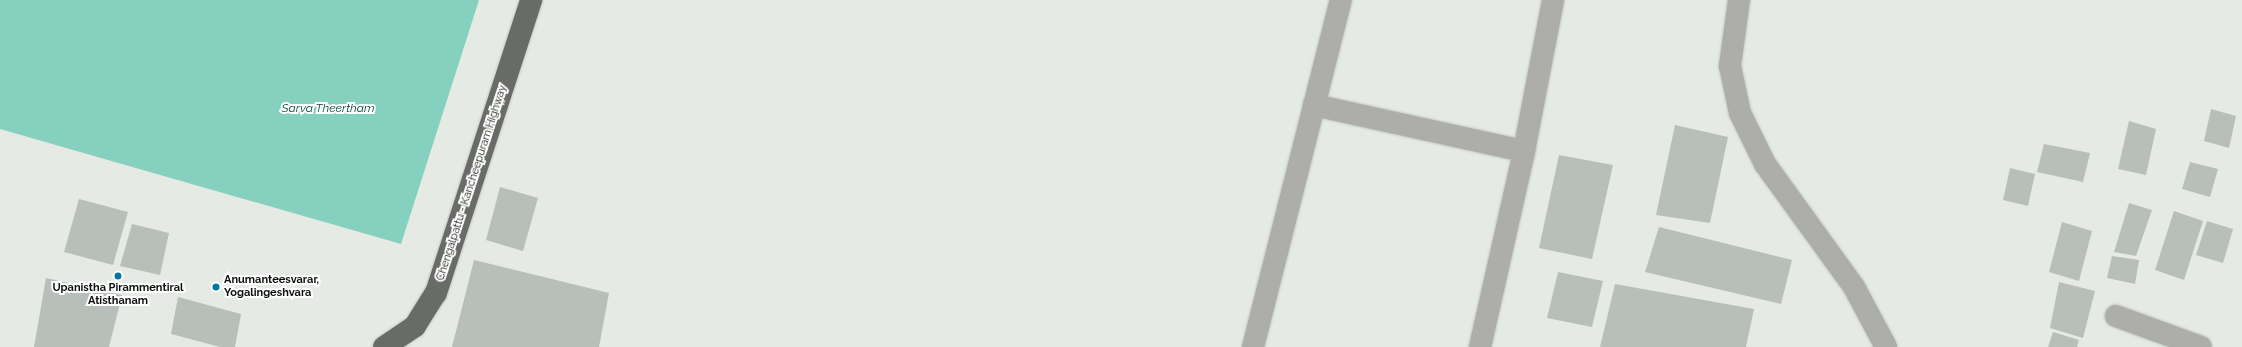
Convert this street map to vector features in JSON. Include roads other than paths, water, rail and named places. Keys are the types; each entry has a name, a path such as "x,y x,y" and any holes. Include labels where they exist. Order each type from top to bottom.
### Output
{"highway":[{"name":"Chengalpattu - Kancheepuram Highway","path":"384,347 415,326 436,293 531,0"}],"street":[{"path":"1253,347 1341,0"},
{"path":"1480,347 1524,151 1553,0"},
{"path":"1739,0 1730,66 1740,113 1765,164 1854,287 1886,347"},
{"path":"1314,105 1524,151"},
{"path":"2116,316 2201,347"}],"water":[{"name":"Sarva Theertham","path":"0,0 479,0 401,244 0,129"}],"place":[{"name":"Upanistha Pirammentiral Atisthanam","path":"118,276"},
{"name":"Anumanteesvarar, Yogalingeshvara","path":"216,287"}]}
